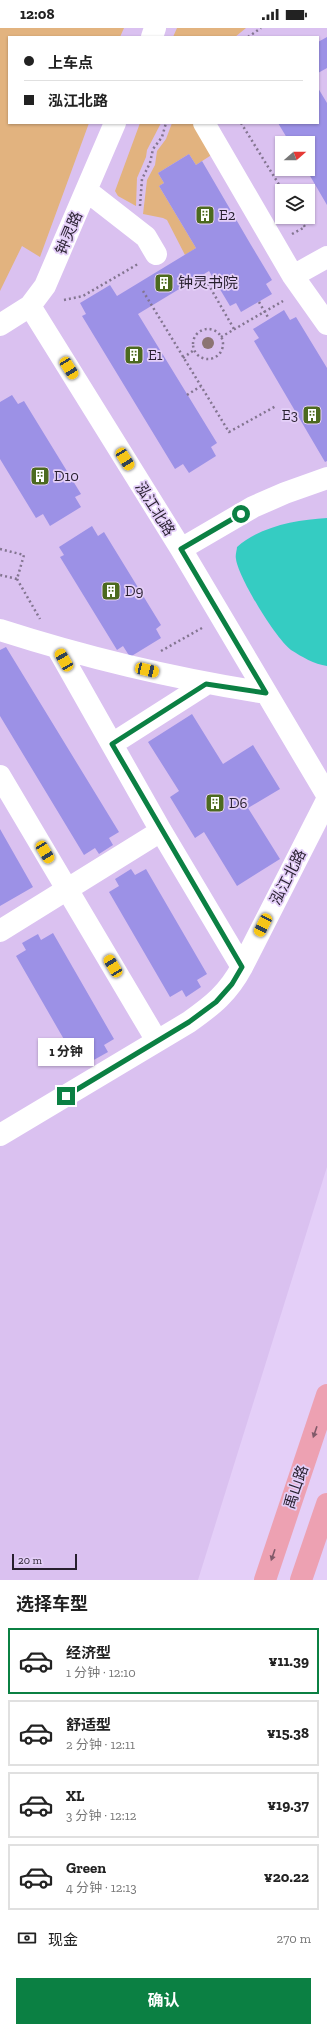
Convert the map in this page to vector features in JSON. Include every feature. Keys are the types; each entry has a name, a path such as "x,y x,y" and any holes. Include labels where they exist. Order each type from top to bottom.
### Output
{"main road":[{"name":"禹山路","path":"264,1580 327,1395"},
{"path":"302,1580 327,1504"}],"lane":[{"name":"钟灵路","path":"1,326 30,306 45,286 115,124"},
{"path":"205,124 298,282 327,324"},
{"path":"87,190 146,236 156,254"},
{"path":"298,282 327,257"},
{"name":"泓江北路","path":"30,306 181,549 327,795"},
{"path":"181,549 253,507 285,493 327,478"},
{"path":"0,630 58,649 206,684 266,693"},
{"path":"58,649 161,831 242,967"},
{"path":"112,744 206,684"},
{"path":"0,776 157,1041"},
{"name":"泓江北路","path":"0,1135 189,1022 216,1002 232,984 242,967 327,800"},
{"path":"0,932 161,831"}],"path":[{"path":"249,36 261,28"},
{"path":"135,228 140,204 142,179 150,163 153,149 162,137 166,124"},
{"path":"242,124 279,184"},
{"path":"64,300 83,296 156,254"},
{"path":"203,275 234,329"},
{"path":"221,337 265,312 298,282"},
{"path":"142,291 229,432 276,406"},
{"path":"259,302 269,319"},
{"path":"210,329 217,331 224,344 222,351 211,359 204,359 198,356 194,350 194,338 203,330 210,329"},
{"path":"183,358 194,350"},
{"path":"187,394 201,386"},
{"path":"0,549 24,554 17,579"},
{"path":"0,574 17,579 58,649"}],"shaded area":[{"path":"0,28 327,28 327,1167 198,1580 0,1580"},
{"path":"0,28 124,28 120,36 8,36 8,124 89,124 40,257 22,246 0,291"},
{"path":"177,28 246,28 236,36 173,36"},
{"path":"140,124 160,124 147,150 146,157 137,178 136,206 118,196 115,191"},
{"path":"172,124 195,124 213,154 196,165 189,154 158,173 164,183 159,186 196,248 185,255 167,220 143,214 147,180 155,165 157,151 166,139"},
{"path":"327,518 327,666 317,664 304,658 284,644 250,593 238,568 236,556 237,547 246,540 268,529 303,520"}],"building":[{"path":"327,37 327,68 319,72 319,41"},
{"path":"319,90 327,103 327,205 310,176 315,176 315,136 286,136 279,124 319,124"},
{"path":"189,154 196,165 202,161 272,280 266,284 272,294 241,312 236,303 230,306 209,271 138,314 217,443 211,447 216,456 189,473 183,464 175,469 82,316 86,314 80,303 110,285 117,296 196,248 159,186 164,183 158,173"},
{"name":"E3","path":"284,310 290,320 296,317 327,368 327,461 325,462 254,341 259,338 253,329"},
{"name":"D10","path":"12,395 18,404 24,401 81,494 75,497 81,507 50,526 43,514 36,518 0,459 0,402"},
{"name":"D9","path":"92,526 98,536 104,532 161,625 156,629 161,638 130,657 123,646 117,650 60,557 64,555 59,547"},
{"path":"6,647 119,832 109,838 113,845 99,854 95,848 84,855 0,716 0,650"},
{"name":"D6","path":"192,714 223,764 253,745 280,789 248,808 280,859 237,886 204,832 195,838 170,797 179,791 148,742"},
{"path":"0,829 33,887 0,906"},
{"path":"131,869 135,875 146,869 207,974 197,980 201,987 186,997 182,990 170,997 109,892 119,886 115,879"},
{"path":"53,933 114,1039 104,1045 108,1052 92,1061 89,1055 77,1062 16,956 26,950 22,943 38,934 41,940"}],"place":[{"name":"E2","path":"205,215"},
{"name":"钟灵书院","path":"164,283"},
{"name":"E1","path":"134,355"},
{"name":"E3","path":"312,415"},
{"name":"D10","path":"40,476"},
{"name":"D9","path":"111,591"},
{"name":"D6","path":"215,803"}],"route":[{"path":"66,1096 189,1022 216,1002 232,984 242,967 161,831 112,744 206,684 266,693 181,549 241,514"}]}
